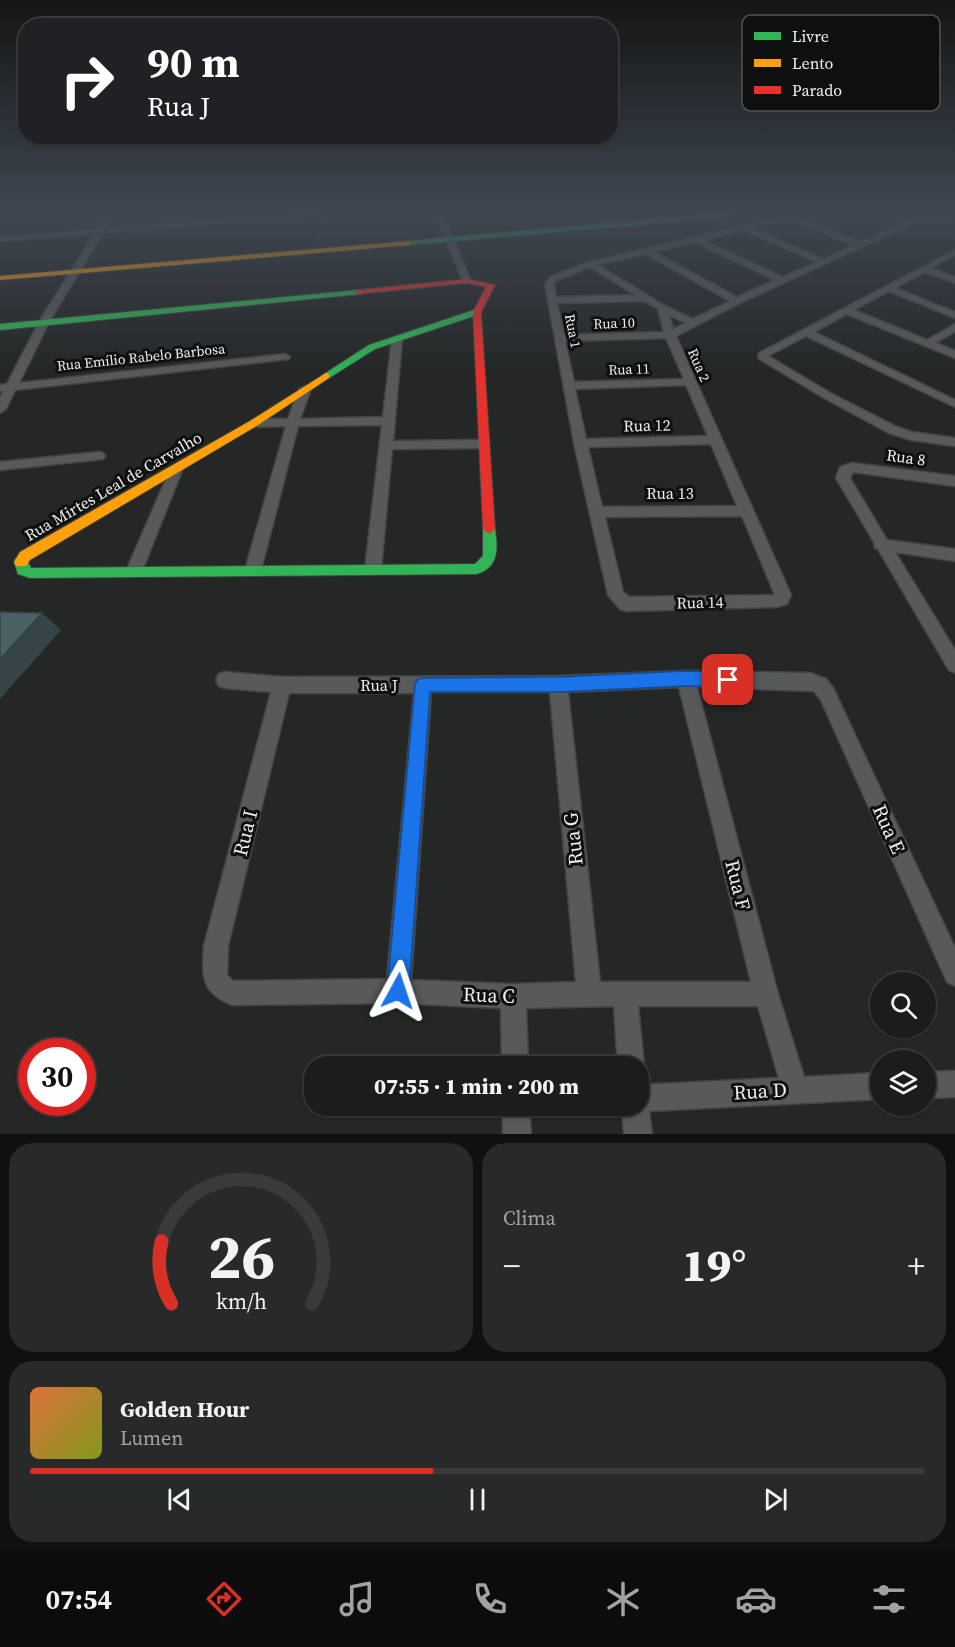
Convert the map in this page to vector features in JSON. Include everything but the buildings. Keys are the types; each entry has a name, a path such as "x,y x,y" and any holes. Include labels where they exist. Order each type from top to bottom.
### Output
{"street":[{"path":"0,409 6,387 79,265"},
{"path":"0,278 155,265"},
{"path":"460,265 467,281"},
{"name":"Rua 1","path":"589,265 553,279 549,284 580,443 616,595 620,600"},
{"path":"593,265 662,308 691,322"},
{"path":"672,265 737,300"},
{"path":"750,265 782,280"},
{"name":"Rua 2","path":"781,599 783,595 670,335 691,322 816,265"},
{"path":"933,265 763,355 763,358 893,430 911,436 955,442"},
{"path":"926,269 955,280"},
{"path":"0,327 484,281 491,285 477,312"},
{"path":"891,288 955,315"},
{"path":"552,300 647,298"},
{"path":"662,308 670,335"},
{"path":"849,310 955,355"},
{"name":"Rua Mirtes Leal de Carvalho","path":"477,312 491,556 487,564 477,569 30,573 23,570 20,564 25,556 254,423 349,360 372,347 397,339 477,312"},
{"path":"929,344 955,327"},
{"path":"808,333 955,404"},
{"name":"Rua 10","path":"560,338 670,335"},
{"path":"373,569 397,339"},
{"name":"Rua Emílio Rabelo Barbosa","path":"6,387 285,357"},
{"name":"Rua 11","path":"568,386 691,382"},
{"path":"253,570 293,422 305,388"},
{"path":"254,423 387,421"},
{"name":"Rua 12","path":"580,443 716,440"},
{"path":"385,445 483,444"},
{"path":"0,466 99,456"},
{"name":"Rua 8","path":"880,544 843,478 845,470 852,467 955,481"},
{"path":"134,571 177,468"},
{"name":"Rua 13","path":"596,512 745,511"},
{"path":"880,544 955,555"},
{"path":"880,544 950,647 955,665"},
{"name":"Rua 14","path":"620,600 626,604 781,599"},
{"name":"Rua J","path":"225,680 282,685 423,685 558,684 686,679 810,681 820,685"},
{"name":"Rua F","path":"686,679 766,994 795,1089"},
{"name":"Rua G","path":"558,684 589,994"},
{"name":"Rua I","path":"217,982 216,946 282,685"},
{"path":"398,991 423,685"},
{"name":"Rua E","path":"820,685 827,694 955,974"},
{"name":"Rua C","path":"217,982 223,989 232,993 398,991 513,996 766,994"},
{"path":"625,995 630,1056"},
{"path":"513,996 515,1056"},
{"path":"936,1085 955,1084"},
{"name":"Rua D","path":"649,1097 870,1086"},
{"path":"517,1116 518,1134"},
{"path":"635,1116 638,1134"}],"traffic: fast":[{"path":"0,327 358,292"},
{"path":"326,376 372,347 477,312"},
{"path":"21,562 23,570 30,573 477,569 490,557 489,529"}],"traffic: slow":[{"path":"0,278 152,265"},
{"path":"21,562 25,556 254,423 326,376"}],"traffic: jam":[{"path":"358,292 467,281 491,285 477,312 489,529"}],"route":[{"path":"398,991 423,685 728,680"}]}
